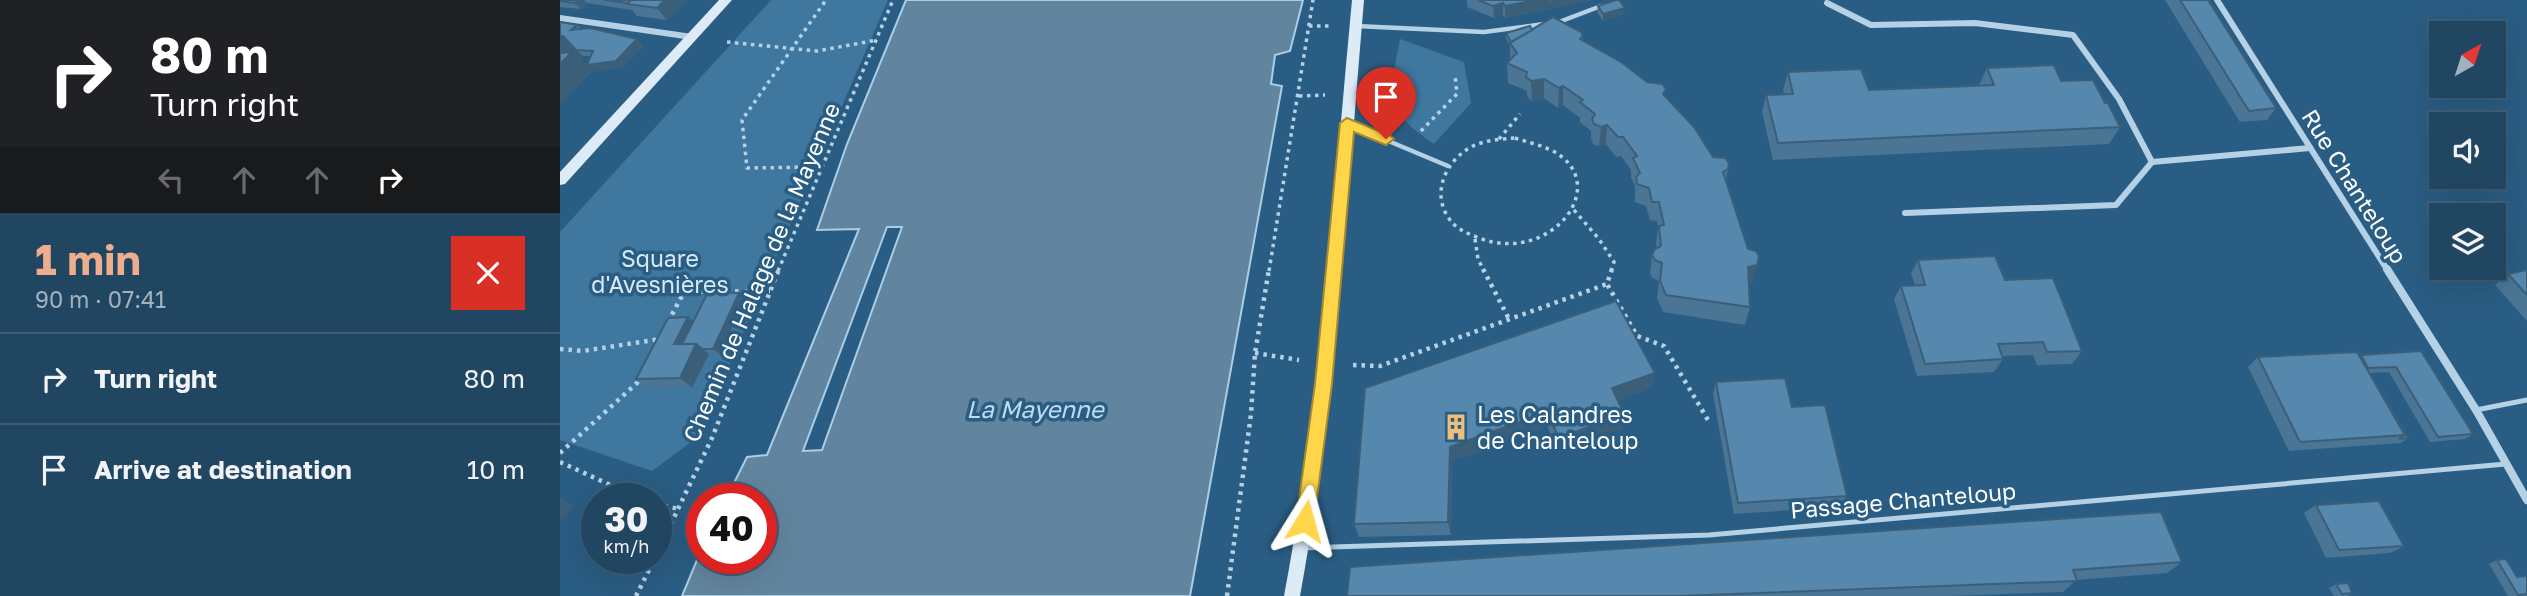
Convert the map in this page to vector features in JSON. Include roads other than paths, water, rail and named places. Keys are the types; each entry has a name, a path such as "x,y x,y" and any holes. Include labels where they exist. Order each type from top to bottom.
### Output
{"street":[{"path":"560,180 726,0"},
{"path":"1292,596 1326,364 1358,0"},
{"name":"Rue Chanteloup","path":"2217,0 2476,410 2527,500"},
{"path":"1827,3 1871,25 1975,23 2073,35 2119,99 2152,162"},
{"path":"560,18 692,38"},
{"path":"1905,213 2116,205 2152,162 2310,148"}],"lane":[{"path":"1356,26 1484,32 1559,22 1606,4"},
{"path":"1347,123 1448,166"},
{"path":"2476,410 2527,400"},
{"name":"Passage Chanteloup","path":"1301,548 1709,535 2506,464"}],"water":[{"name":"La Mayenne","path":"906,0 1303,0 1290,51 1275,55 1271,84 1282,86 1190,596 682,596 691,574 777,574 777,483 734,483 747,457 767,455 859,229 817,230 847,144","holes":["887,227 902,227 822,450 803,451"]}],"place":[{"name":"Les Calandres de Chanteloup","path":"1456,427"}],"park label":[{"name":"Square d'Avesnières","path":"660,271"}]}
